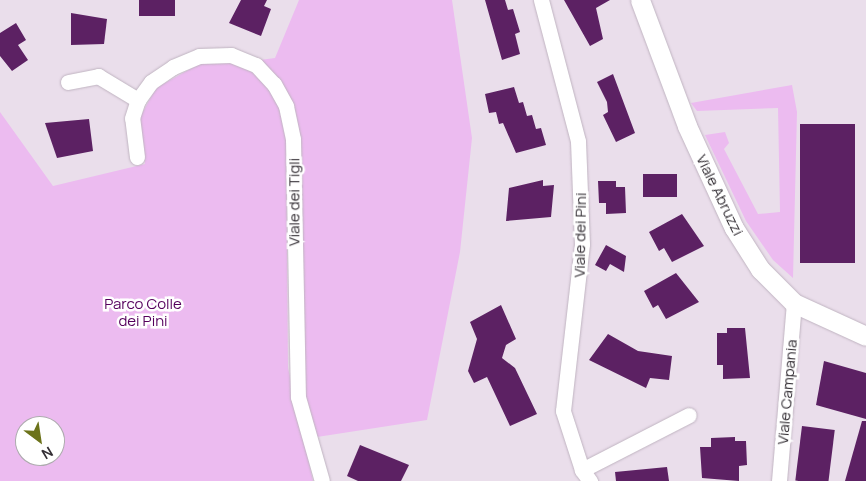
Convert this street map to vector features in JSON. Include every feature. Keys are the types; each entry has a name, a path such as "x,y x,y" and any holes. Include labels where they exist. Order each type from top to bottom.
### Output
{"street":[{"name":"Viale dei Pini","path":"541,0 578,141 582,244 563,411 586,475 689,415"},
{"name":"Viale Abruzzi","path":"640,0 687,126 734,228 760,269 794,303 866,336"},
{"name":"Viale dei Tigli","path":"137,157 132,118 138,100 151,82 173,67 199,56 231,56 256,66 274,84 286,106 293,138 294,367 306,430 322,481"},
{"path":"68,82 98,76 138,100"},
{"name":"Viale Campania","path":"779,481 794,303"}],"green space":[{"path":"299,0 452,0 472,138 460,252 427,420 317,437 311,429 304,397 299,138 260,60 275,58"},
{"name":"Parco Colle dei Pini","path":"230,62 252,72 268,88 280,109 286,139 288,368 313,481 0,481 0,112 53,186 145,164 139,119 156,88 201,63"},
{"path":"792,85 797,112 793,278 773,260 746,221 705,135 725,132 729,143 724,149 758,214 780,212 778,108 697,111 691,103"}],"building":[{"path":"139,0 175,0 175,16 139,16"},
{"path":"241,0 267,0 264,6 271,9 261,36 229,23"},
{"path":"485,0 505,0 508,10 513,9 520,32 515,34 520,54 502,60"},
{"path":"564,0 610,0 596,8 603,39 590,46"},
{"path":"71,13 107,19 104,44 71,45"},
{"path":"16,23 26,40 18,45 28,60 12,71 0,56 0,33"},
{"path":"613,74 635,133 616,142 603,115 608,112 607,102 597,82"},
{"path":"514,87 519,103 523,102 527,116 532,115 536,129 541,128 546,145 516,153 503,123 499,124 496,112 489,113 485,94"},
{"path":"89,119 93,151 57,158 45,123"},
{"path":"800,124 855,124 855,263 800,263"},
{"path":"643,174 677,174 677,197 643,197"},
{"path":"543,180 543,186 554,185 551,217 506,221 509,188"},
{"path":"598,181 616,181 616,187 625,187 626,213 606,214 606,203 599,203"},
{"path":"682,214 704,246 672,262 664,248 659,251 649,232"},
{"path":"606,245 626,256 624,272 610,264 606,271 595,265"},
{"path":"676,273 699,302 666,319 658,305 653,308 644,291"},
{"path":"501,305 516,339 506,345 502,358 515,368 537,414 510,426 487,377 474,383 468,371 477,339 470,322"},
{"path":"727,328 745,328 750,378 723,379 723,365 717,365 717,333 727,333"},
{"path":"608,334 638,351 672,356 669,380 650,378 646,388 589,360"},
{"path":"824,361 866,373 866,419 816,405"},
{"path":"862,421 866,421 866,481 845,481"},
{"path":"802,426 835,430 828,481 795,481"},
{"path":"735,437 735,441 746,441 747,465 739,466 739,481 702,478 700,447 711,447 711,438"},
{"path":"360,445 409,465 401,481 358,481 347,476"},
{"path":"667,467 669,481 616,481 615,472"}]}
